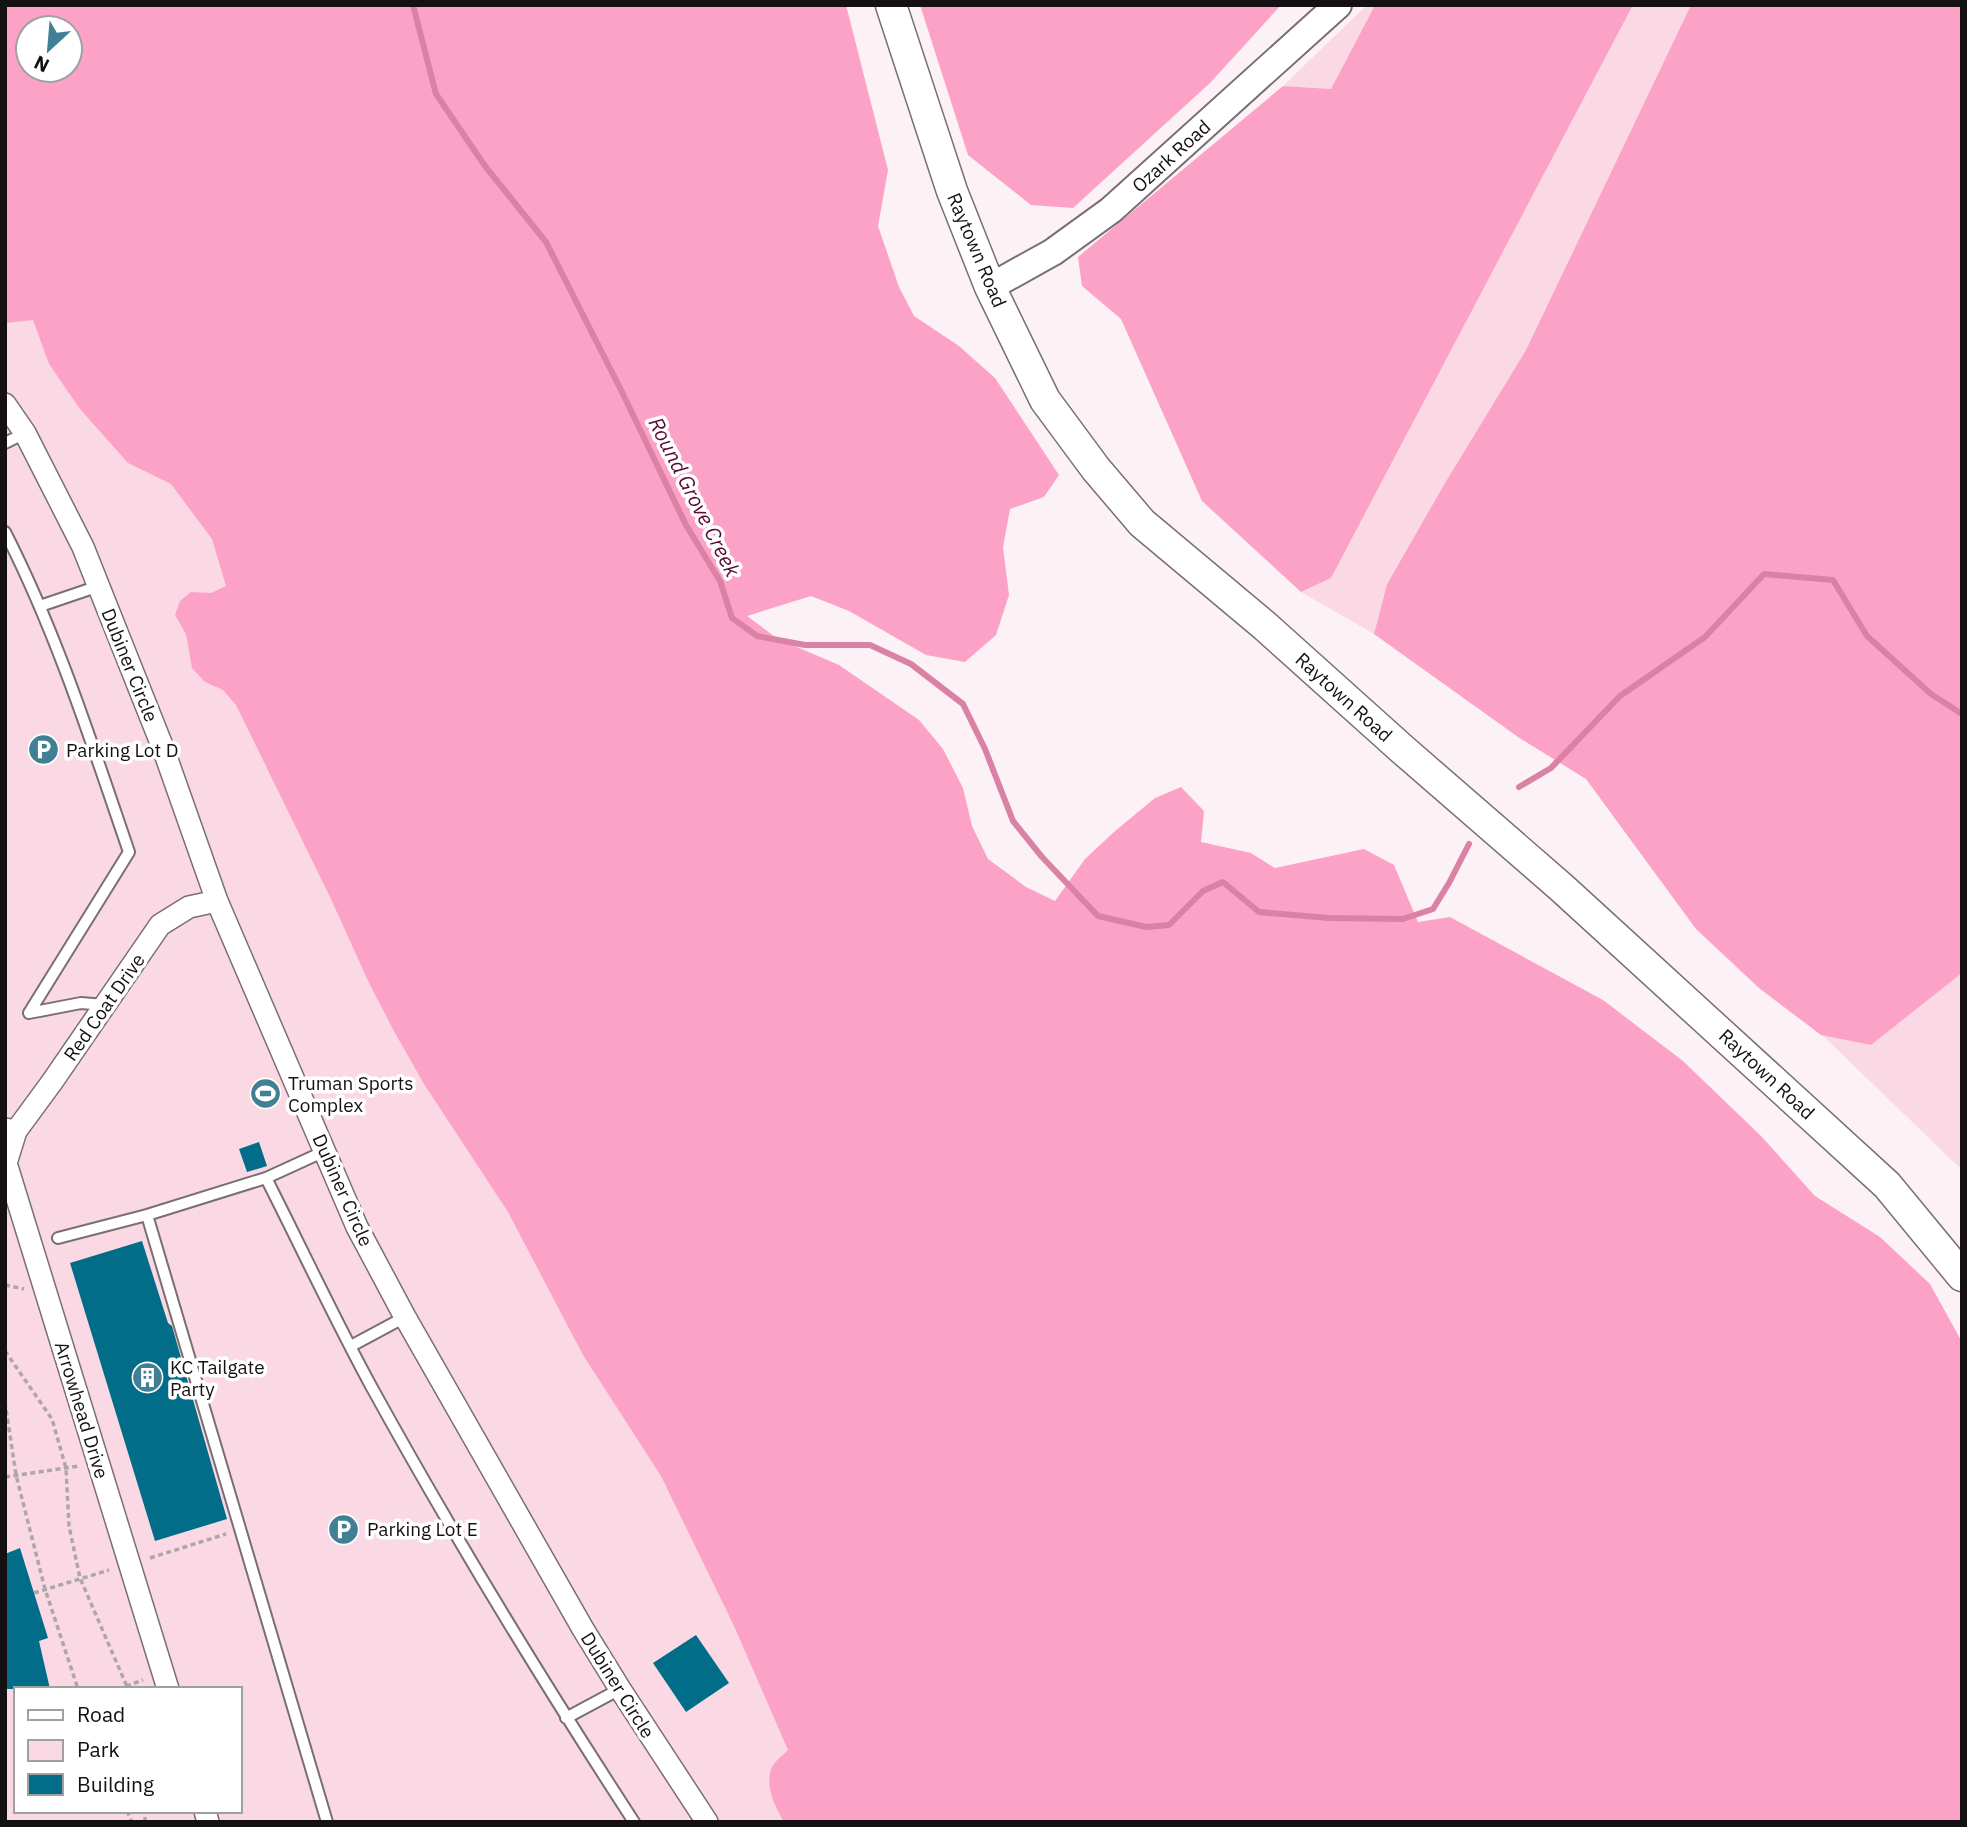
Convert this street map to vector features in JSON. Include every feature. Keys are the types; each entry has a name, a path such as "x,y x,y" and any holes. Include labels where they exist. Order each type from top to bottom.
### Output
{"main road":[{"name":"Raytown Road","path":"891,5 952,191 990,287 1045,400 1096,469 1142,523 1265,626 1562,888 1887,1185 1962,1276"}],"street":[{"name":"Ozark Road","path":"990,287 1053,252 1111,210 1338,5"},
{"name":"Dubiner Circle","path":"5,404 25,433 83,547 159,737 217,901 357,1227 405,1317 583,1629 708,1822"},
{"name":"Red Coat Drive","path":"11,1130 106,1005 160,925 189,907 217,901"},
{"name":"Arrowhead Drive","path":"11,1130 6,1163 167,1687"}],"lane":[{"path":"5,443 25,433"},
{"path":"5,532 40,606 129,852 29,1013 81,1003 106,1005"},
{"path":"40,606 99,586"},
{"path":"58,1238 147,1215 266,1178 325,1151"},
{"path":"266,1178 372,1386 458,1541 566,1718 634,1822"},
{"path":"147,1215 327,1822"},
{"path":"351,1346 405,1317"},
{"path":"566,1718 620,1689"}],"path":[{"path":"5,1351 52,1419 66,1468 69,1526 80,1578 127,1687 144,1680"},
{"path":"5,1402 16,1475 45,1589 77,1687"},
{"path":"5,1476 79,1466"},
{"path":"148,1559 240,1530"},
{"path":"34,1593 109,1570"}],"green space":[{"name":"Truman Sports Complex","path":"5,5 9,5 14,22 14,84 35,84 902,1822 5,1822"},
{"path":"1367,5 1375,5 1331,89 1283,86"},
{"path":"1633,5 1691,5 1526,350 1387,583 1374,634 1301,592 1331,578"},
{"path":"1962,973 1962,1170 1822,1035 1871,1045"}],"shaded area":[{"path":"5,5 846,5 888,170 878,226 899,287 914,316 959,346 995,378 1059,475 1044,497 1010,509 1003,547 1009,595 996,635 965,662 926,655 849,611 811,596 747,616 778,639 839,665 919,720 943,749 963,788 972,826 988,859 1026,887 1055,901 1085,859 1114,832 1155,798 1181,787 1204,811 1201,842 1251,853 1275,868 1364,849 1394,865 1418,922 1450,917 1603,1000 1683,1061 1761,1136 1815,1196 1880,1237 1930,1284 1962,1342 1962,1822 784,1822 774,1803 769,1781 773,1765 788,1750 734,1626 661,1476 583,1355 508,1212 424,1084 395,1033 236,705 223,690 205,682 192,668 186,634 175,615 180,601 191,592 211,593 226,586 212,539 171,484 128,463 80,409 49,364 33,320 5,323"},
{"path":"920,5 1281,5 1210,83 1073,208 1031,205 968,155"},
{"path":"1375,5 1633,5 1331,578 1301,592 1202,501 1121,319 1082,286 1078,257 1283,86 1331,89"},
{"path":"1691,5 1962,5 1962,973 1871,1045 1821,1035 1759,988 1696,929 1586,779 1518,737 1374,634 1387,584 1526,350"}],"building":[{"path":"259,1142 267,1166 247,1172 239,1149"},
{"name":"KC Tailgate Party","path":"142,1241 168,1323 172,1326 227,1519 155,1541 70,1263"},
{"path":"20,1548 48,1638 39,1641 50,1687 5,1689 5,1554"},
{"path":"696,1635 729,1683 686,1712 653,1663"}],"waterway":[{"name":"Round Grove Creek","path":"413,5 436,94 485,166 546,242 686,525 720,581 732,618 757,636 805,645 870,645 911,664 963,704 985,749 1013,821 1042,857 1098,916 1146,927 1169,925 1203,891 1223,882 1259,912 1329,918 1403,919 1433,909 1469,844"},
{"name":"Round Grove Creek","path":"1519,787 1551,768 1620,696 1705,637 1764,574 1833,580 1867,636 1931,694 1962,714"}],"place":[{"name":"Parking Lot D","path":"43,750"},
{"name":"Truman Sports Complex","path":"265,1094"},
{"name":"KC Tailgate Party","path":"147,1378"},
{"name":"Parking Lot E","path":"344,1529"}]}
